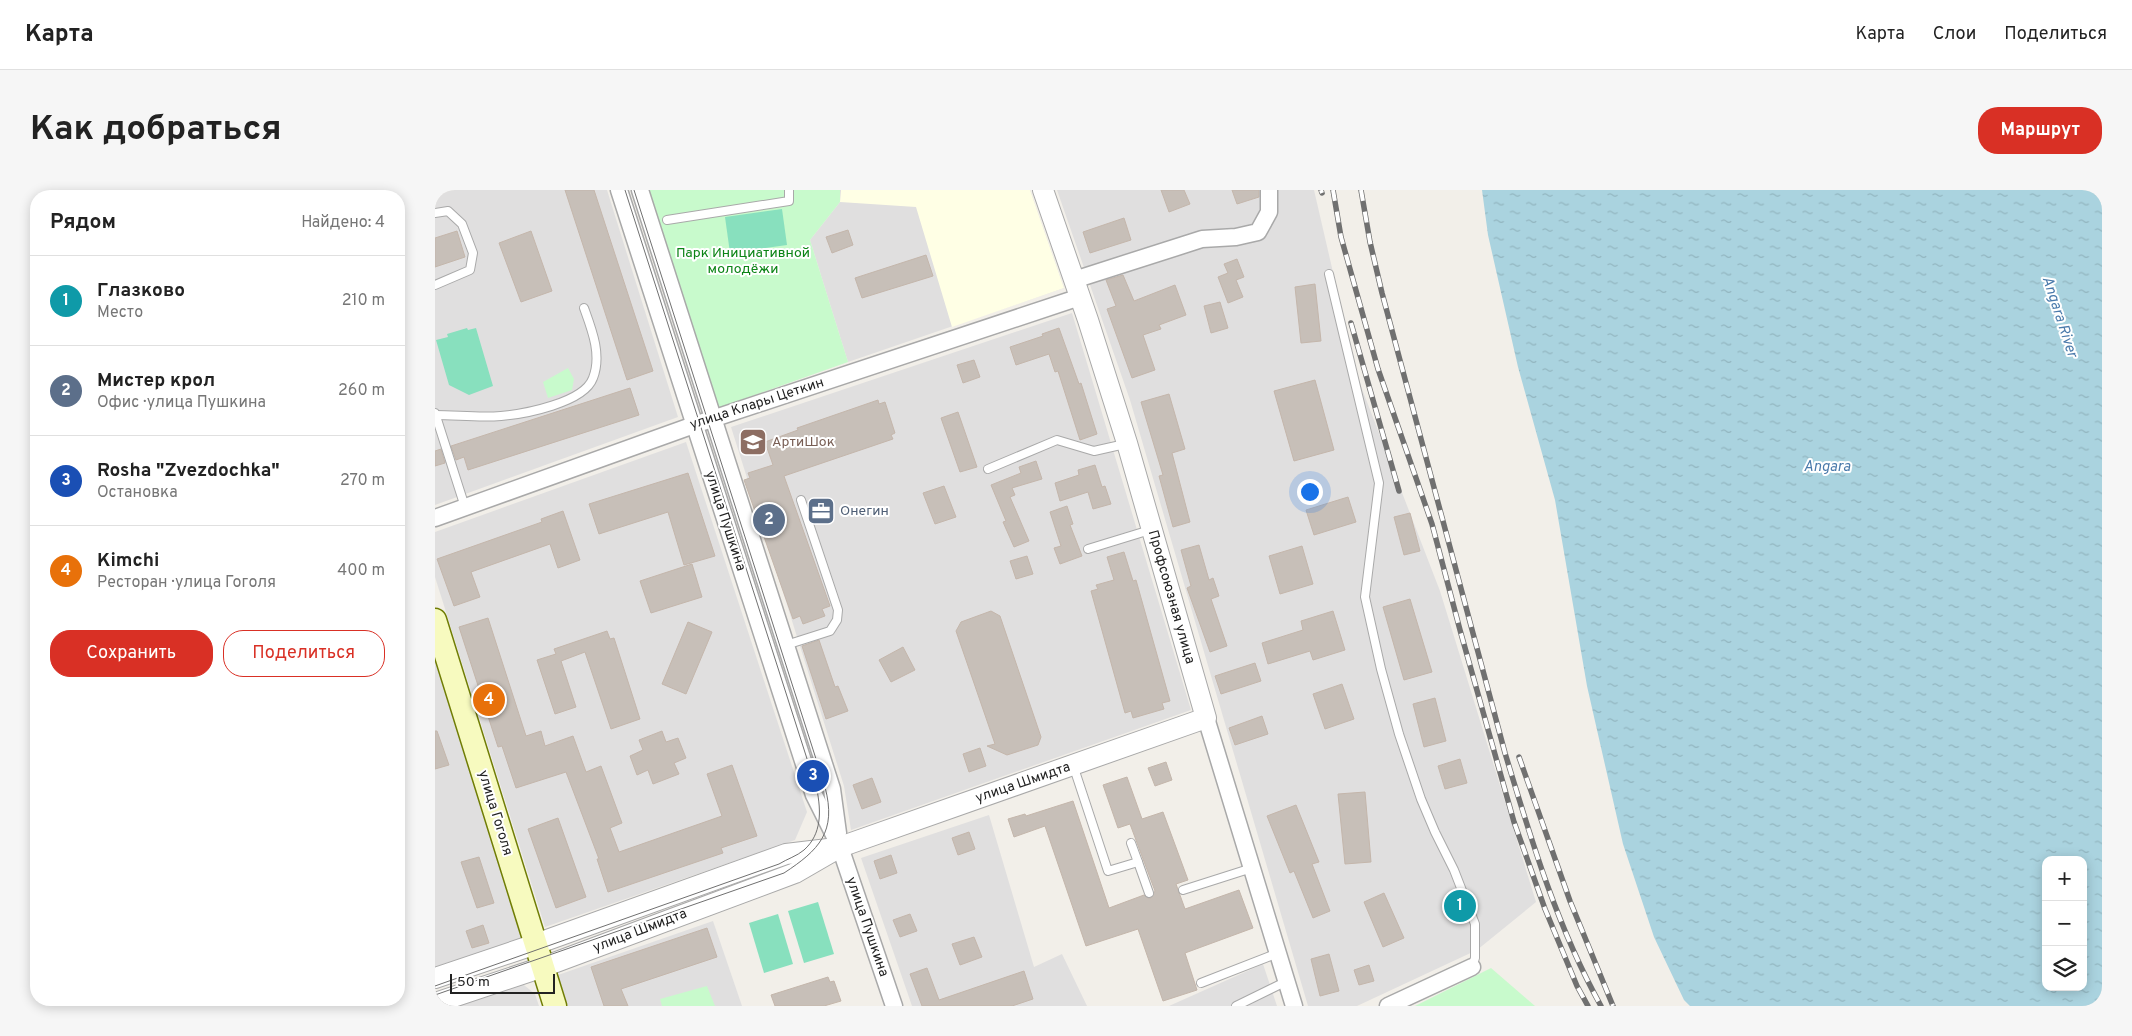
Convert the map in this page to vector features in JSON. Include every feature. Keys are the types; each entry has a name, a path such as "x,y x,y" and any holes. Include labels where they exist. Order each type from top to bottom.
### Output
{"main road":[{"name":"улица Гоголя","path":"435,620 555,1006"}],"street":[{"name":"улица Пушкина","path":"619,190 813,795 840,847 894,1006"},
{"name":"улица Пушкина","path":"640,190 715,418 832,789 840,847"},
{"name":"Профсоюзная улица","path":"1043,190 1127,443 1206,718 1294,1006"},
{"name":"улица Клары Цеткин","path":"435,518 1077,288 1202,239 1236,237 1257,232 1269,212 1269,190"},
{"name":"улица Шмидта","path":"435,1004 543,967 795,873 840,847 1206,718"},
{"name":"улица Шмидта","path":"435,978 536,944 786,854 840,847"},
{"path":"1388,1006 1472,967"}],"lane":[{"path":"667,220 789,201 789,190"},
{"path":"435,214 448,211 462,224 473,253 473,262 470,270 435,284"},
{"path":"1329,274 1379,483 1365,597 1381,669 1399,734 1421,799 1435,832 1455,870 1475,924 1475,958 1472,967"},
{"path":"465,507 435,414 501,416 529,411 575,397 588,388 593,379 596,357 595,340 584,308"},
{"path":"987,468 1057,440 1093,452 1127,443"},
{"path":"786,645 830,631 837,620 839,610 801,500"},
{"path":"1088,549 1152,530"},
{"path":"1073,765 1108,871 1138,862"},
{"path":"1131,842 1149,893"},
{"path":"1183,890 1252,868"},
{"path":"1201,983 1278,953"},
{"path":"1236,1006 1287,981"}],"shaded area":[{"path":"435,190 607,190 678,417 435,505"},
{"path":"840,190 1030,190 1064,288 848,362 810,240 840,202"},
{"path":"841,190 1030,190 1064,288 952,327 916,207 840,202"},
{"path":"1057,190 1314,190 1357,376 1440,591 1536,902 1477,950 1357,1006 1308,1006 1130,400"},
{"path":"1072,313 1191,710 851,830 844,786 731,427"},
{"path":"686,442 807,812 795,840 545,927 435,577 435,532"},
{"path":"435,657 522,938 435,967"},
{"path":"989,815 1034,967 1062,954 1087,1006 912,1006 861,858"},
{"path":"713,921 742,1006 568,1006 558,975"},
{"path":"1263,964 1277,1006 1169,1006"},
{"path":"519,981 535,994 539,1006 444,1006"}],"green space":[{"name":"Парк Инициативной молодёжи","path":"646,190 840,190 840,202 810,240 848,362 718,408"},
{"path":"782,209 787,245 730,253 725,217"},
{"path":"467,328 468,330 476,328 493,386 469,395 449,385 436,340 448,337 447,334"},
{"path":"568,368 574,379 572,390 548,398 543,382"},
{"path":"818,902 834,954 804,963 788,911"},
{"path":"778,914 793,964 764,973 749,923"},
{"path":"1491,968 1535,1006 1415,1006"},
{"path":"707,986 715,1006 662,1006 660,999"}],"water":[{"name":"Angara","path":"1482,190 2102,190 2102,1006 1690,1006 1684,1000 1654,937 1623,844 1587,686 1555,500 1518,367 1488,235"}],"building":[{"path":"565,190 594,190 653,371 627,380"},
{"path":"1161,190 1184,190 1190,204 1169,212"},
{"path":"1232,190 1259,190 1259,197 1237,204"},
{"path":"1124,218 1131,240 1090,253 1083,232"},
{"path":"848,230 853,245 832,253 826,237"},
{"path":"457,231 465,257 435,267 435,238"},
{"path":"531,231 552,291 521,302 499,243"},
{"path":"926,255 933,276 862,298 855,278"},
{"path":"1237,259 1244,277 1236,280 1243,297 1228,303 1218,277 1228,273 1224,264"},
{"path":"1123,275 1134,301 1175,285 1186,315 1159,325 1161,329 1143,335 1155,370 1132,378 1107,309 1116,306 1106,280"},
{"path":"1315,284 1321,341 1301,343 1295,287"},
{"path":"1220,302 1228,328 1211,333 1204,306"},
{"path":"1059,328 1079,384 1081,383 1097,434 1080,440 1058,371 1055,372 1049,354 1016,365 1010,347 1043,336 1042,334"},
{"path":"974,360 980,377 963,383 957,365"},
{"path":"1315,380 1334,450 1294,461 1274,391"},
{"path":"630,388 639,415 468,470 464,457 456,460 451,446"},
{"path":"1169,394 1185,449 1172,453 1190,522 1173,527 1159,476 1163,475 1141,402"},
{"path":"878,400 879,404 885,402 895,433 891,435 893,439 784,476 830,606 822,609 825,616 803,624 800,616 793,619 744,480 750,478 748,473 773,465 765,442 798,430 797,428"},
{"path":"958,412 977,467 960,472 941,418"},
{"path":"441,449 445,463 435,466 435,451"},
{"path":"1036,461 1042,479 1012,488 1015,495 1010,497 1029,541 1014,547 1003,522 1006,521 991,485 1021,473 1019,467"},
{"path":"1095,465 1102,487 1105,486 1111,504 1093,509 1088,492 1060,501 1055,483 1079,475 1078,470"},
{"path":"688,473 715,556 684,565 668,512 599,534 589,504"},
{"path":"944,486 956,517 935,524 923,493"},
{"path":"1348,497 1356,522 1314,535 1306,510"},
{"path":"1067,506 1073,524 1070,525 1082,556 1060,564 1054,548 1061,546 1050,512"},
{"path":"563,511 580,560 558,568 550,544 471,572 480,597 454,606 437,559 542,522 541,519"},
{"path":"1410,513 1420,551 1404,555 1394,517"},
{"path":"1199,545 1209,580 1213,578 1219,596 1211,599 1227,646 1210,652 1187,588 1191,586 1181,550"},
{"path":"1302,546 1313,584 1280,594 1269,556"},
{"path":"1124,552 1133,581 1136,580 1170,701 1162,703 1164,709 1133,718 1131,711 1125,713 1091,591 1098,589 1096,585 1114,580 1107,557"},
{"path":"1027,556 1033,574 1016,579 1010,561"},
{"path":"692,564 702,597 651,613 640,581"},
{"path":"1410,599 1432,672 1404,680 1383,607"},
{"path":"991,611 1000,616 1041,737 1038,745 1007,755 987,746 995,744 956,631 961,622"},
{"path":"1333,611 1345,650 1313,660 1310,651 1268,664 1262,643 1303,630 1301,621"},
{"path":"488,618 526,736 541,731 545,746 573,736 586,772 601,766 622,823 610,828 619,852 722,816 707,774 732,765 757,836 721,848 723,853 608,892 597,859 599,859 566,772 516,788 502,746 498,747 459,627"},
{"path":"688,622 712,632 686,694 662,684"},
{"path":"607,631 610,639 614,638 640,719 611,729 585,652 561,661 576,707 555,714 537,660 556,654 554,649"},
{"path":"819,640 835,687 838,686 848,711 826,719 802,646"},
{"path":"903,647 915,670 891,682 879,660"},
{"path":"1255,663 1261,681 1221,694 1215,676"},
{"path":"1342,684 1354,719 1325,729 1313,694"},
{"path":"1435,698 1446,741 1424,747 1413,704"},
{"path":"1262,716 1268,734 1235,745 1229,728"},
{"path":"435,731 437,731 449,765 435,769"},
{"path":"662,731 666,742 678,738 686,758 674,763 679,774 653,784 648,770 637,775 630,756 643,750 639,740"},
{"path":"980,748 986,766 969,772 963,754"},
{"path":"1460,759 1467,783 1445,789 1438,766"},
{"path":"1166,762 1172,780 1155,786 1148,768"},
{"path":"1127,777 1142,819 1163,812 1188,880 1176,884 1185,909 1239,890 1253,928 1185,953 1197,990 1163,1001 1138,929 1086,946 1045,826 1014,837 1008,819 1025,814 1026,816 1073,801 1109,908 1144,895 1151,898 1155,891 1130,824 1118,828 1103,785"},
{"path":"872,778 881,802 862,809 853,785"},
{"path":"1365,792 1371,862 1345,864 1338,794"},
{"path":"1296,805 1319,862 1312,864 1330,911 1313,918 1294,871 1290,873 1267,816"},
{"path":"558,818 586,897 556,908 528,829"},
{"path":"969,832 975,849 958,855 952,838"},
{"path":"891,855 897,873 880,879 874,861"},
{"path":"479,857 494,903 477,908 461,862"},
{"path":"1384,893 1404,938 1383,947 1364,902"},
{"path":"910,914 917,931 900,937 893,920"},
{"path":"483,925 489,943 472,948 466,931"},
{"path":"707,928 717,957 621,989 628,1006 604,1006 591,967"},
{"path":"974,937 982,957 960,965 952,944"},
{"path":"1329,954 1339,991 1320,996 1311,959"},
{"path":"1369,965 1374,981 1359,985 1354,970"},
{"path":"927,968 939,1000 1024,971 1033,999 1012,1006 922,1006 910,974"},
{"path":"828,977 830,982 834,981 841,1001 824,1006 775,1006 771,995"}],"tram line":[{"path":"435,986 779,864 798,854 810,844 819,822 817,790 625,190"},
{"path":"435,995 784,873 816,848 827,828 829,816 825,787 634,190"}],"railway":[{"path":"1333,190 1341,237 1378,369 1432,524 1514,822 1545,909 1577,986 1588,1006"},
{"path":"1361,190 1370,242 1382,293 1505,753 1535,850 1558,914 1585,976 1601,1006"},
{"path":"1351,323 1399,491"},
{"path":"1519,757 1570,901 1613,1006"}],"place":[{"name":"АртиШок","path":"753,442"},
{"name":"Онегин","path":"821,511"},
{"name":"Мистер крол","path":"769,520"},
{"name":"Kimchi","path":"489,700"},
{"name":"Rosha \"Zvezdochka\"","path":"813,776"},
{"name":"Глазково","path":"1460,906"}],"water label":[{"name":"Angara River","path":"2059,317"}]}
